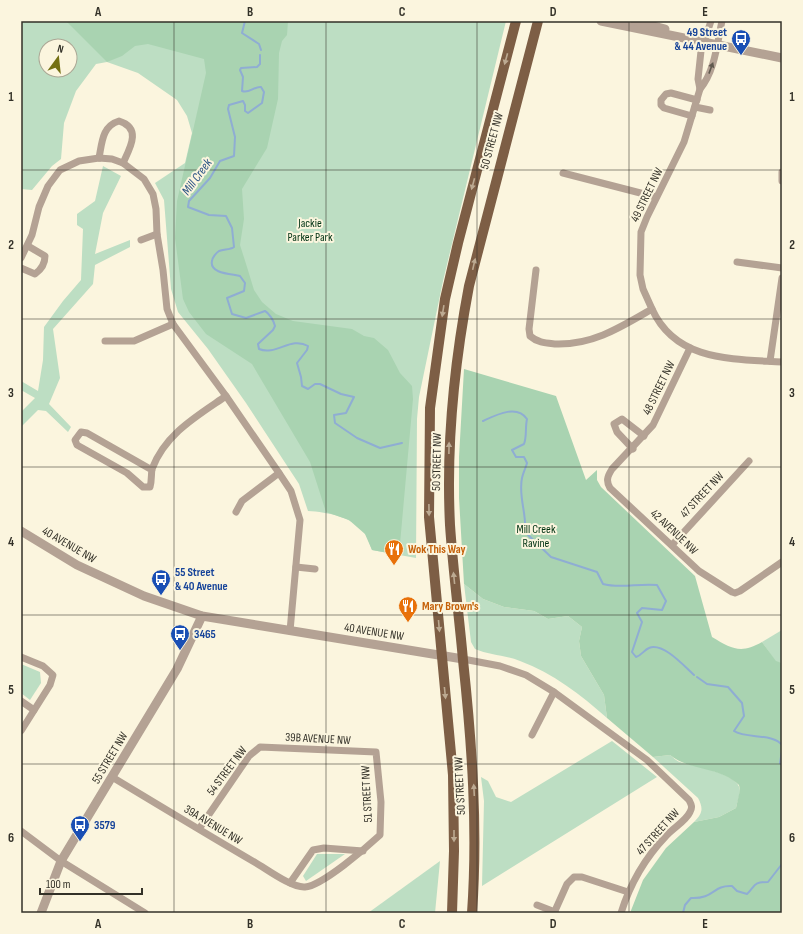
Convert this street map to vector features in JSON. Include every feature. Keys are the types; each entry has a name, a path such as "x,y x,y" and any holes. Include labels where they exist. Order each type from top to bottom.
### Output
{"main road":[{"name":"50 STREET NW","path":"452,913 454,851 453,776 429,517 430,408 445,300 458,243 516,21"},
{"name":"50 STREET NW","path":"472,913 475,864 474,793 463,659 453,565 449,485 449,444 461,326 478,246 538,21"}],"street":[{"path":"601,21 782,58"},
{"path":"635,21 704,41"},
{"name":"49 STREET NW","path":"700,89 698,79 701,52 711,21"},
{"name":"49 STREET NW","path":"722,21 716,55 706,82 700,89 675,164 656,197 641,232 640,275 643,290 658,322 680,343 717,358 782,362"},
{"path":"692,116 664,108 661,105 661,100 666,94 671,93 710,110"},
{"path":"99,158 105,131 110,124 119,121 130,127 133,134 131,146 123,163"},
{"path":"22,256 28,246 39,206 48,186 60,170 78,161 99,158 112,159 123,163 144,179 153,194 156,209 157,234 167,309 172,324 226,396 291,491 300,520 290,631"},
{"path":"774,172 782,172 782,181"},
{"path":"563,173 656,197"},
{"path":"140,240 157,234"},
{"path":"21,268 35,274 42,267 45,260 45,256 28,246"},
{"path":"737,262 782,268"},
{"path":"536,270 529,329 530,336 540,342 572,344 591,340 611,332 652,309"},
{"path":"770,361 782,278"},
{"path":"105,341 134,341 172,324"},
{"name":"48 STREET NW","path":"607,478 612,469 633,449 653,425 690,348"},
{"path":"152,470 86,433 81,432 75,440 78,445 134,477 143,487 150,487 153,478 152,470 170,439 186,423 226,396"},
{"name":"48 STREET NW","path":"633,449 617,432 614,424 622,419 644,436"},
{"name":"47 STREET NW","path":"672,545 749,461"},
{"path":"236,512 242,501 279,473"},
{"name":"42 AVENUE NW","path":"607,478 607,483 610,488 699,571 725,589 735,593 782,562"},
{"name":"40 AVENUE NW","path":"21,531 77,565 144,596 202,616 441,654 500,666 526,675 554,692 658,769 689,800 691,809"},
{"path":"296,567 315,569"},
{"name":"55 STREET NW","path":"41,913 61,861 177,669 202,616"},
{"path":"21,657 43,666 53,674 50,685 21,730"},
{"path":"532,735 554,692"},
{"path":"21,701 34,710"},
{"name":"39B AVENUE NW","path":"260,747 376,752"},
{"name":"54 STREET NW","path":"199,829 250,756 260,747"},
{"name":"51 STREET NW","path":"304,888 311,886 324,878 363,851 380,835 381,802 376,752"},
{"name":"39A AVENUE NW","path":"112,777 290,883 304,888"},
{"name":"47 STREET NW","path":"621,913 628,892 650,854 666,835 687,817 691,809"},
{"path":"21,831 61,861 145,913"},
{"path":"290,883 313,850 324,848 363,851"},
{"path":"537,905 555,912 567,884 574,877 582,877 628,892"}],"green space":[{"name":"Jackie Parker Park","path":"21,21 506,21 443,281 419,397 417,419 416,558 372,550 366,535 355,524 332,514 308,511 299,484 246,403 208,349 178,312 171,289 164,200 155,183 185,163 192,133 187,116 177,100 138,73 107,62 96,64 76,91 64,123 61,159 52,166 32,190 21,189"},
{"path":"66,21 288,21 287,35 282,41 279,53 278,99 267,148 242,189 244,219 240,245 254,290 262,302 276,314 293,321 352,329 364,336 374,338 388,350 400,373 412,386 413,399 399,555 372,550 365,534 349,520 326,512 310,462 252,364 206,334 189,312 183,299 175,238 177,201 206,73 204,59 148,44 135,46 122,56 107,62"},
{"path":"103,166 121,176 103,213 95,254 130,240 130,247 95,265 93,284 53,329 60,378 49,404 71,427 68,432 46,411 38,410 21,427 21,412 35,398 21,390 21,381 38,391 43,360 44,327 81,280 83,229 77,225 77,214 95,201"},
{"name":"Mill Creek Ravine","path":"464,369 556,396 586,480 597,470 597,480 601,487 695,576 712,637 725,645 742,649 755,646 762,642 776,661 782,663 782,913 630,913 643,880 666,848 694,822 719,817 736,808 740,790 739,785 731,779 713,771 686,764 670,755 653,757 607,718 604,695 581,656 579,641 582,627 568,616 548,619 534,611 504,607 483,599 464,584 459,498 459,457"},
{"path":"464,584 483,599 504,607 534,611 548,619 568,616 582,627 579,641 581,656 604,695 607,718 577,693 544,672 514,659 475,649 471,642"},
{"path":"782,630 782,663 776,662 762,642"},
{"path":"21,664 40,672 41,683 30,700 21,693"},
{"path":"612,741 657,777 482,886 484,801 481,777 488,781 496,797 511,802"},
{"path":"670,755 676,760 714,771 732,779 738,784 740,790 736,808 719,817 694,822 701,811 701,805 698,798 653,757"},
{"path":"317,854 345,854 306,881 303,876"},
{"path":"440,861 435,913 368,913"}],"waterway":[{"name":"Mill Creek","path":"245,21 242,33 259,44 261,50"},
{"name":"Mill Creek","path":"260,55 260,64 257,67 241,68 240,70 243,77 242,91 247,92 261,87 264,92 262,103 248,113 245,111 243,101 229,105 228,109 235,137 234,156 220,161 210,178 189,201 188,207 209,215 226,216 232,228 234,247 218,252 213,258 212,265 214,269 222,273 240,276 245,283 244,291 227,298 232,314 246,318 265,311 272,320 275,326 273,330 258,344 259,349 271,350 296,343 308,346 307,350 297,363 302,386 308,389 315,384 320,384 341,394 354,397 346,413 334,415 335,423 357,438 380,448 402,443"},
{"name":"Mill Creek","path":"483,421 512,411 518,412 527,419 524,444 512,450 516,457 524,457 527,463 522,476 521,485 525,532 551,557 597,572 603,584 616,586 657,585 666,601 662,610 642,608 637,613 642,622 632,652 636,657 649,648 661,648 673,656 694,675"},
{"name":"Mill Creek","path":"697,677 707,684 728,687 742,703 744,716 734,731 745,735 766,737 778,741 782,745"},
{"name":"Mill Creek","path":"782,751 780,763 782,765"},
{"name":"Mill Creek","path":"683,913 685,905 691,898 705,896 725,886 732,886 737,891 747,894 757,883 768,882 782,864"}],"place":[{"name":"49 Street & 44 Avenue","path":"741,56"},
{"name":"Wok This Way","path":"394,566"},
{"name":"55 Street & 40 Avenue","path":"161,596"},
{"name":"Mary Brown's","path":"408,623"},
{"name":"3465","path":"180,651"},
{"name":"3579","path":"80,842"}]}
